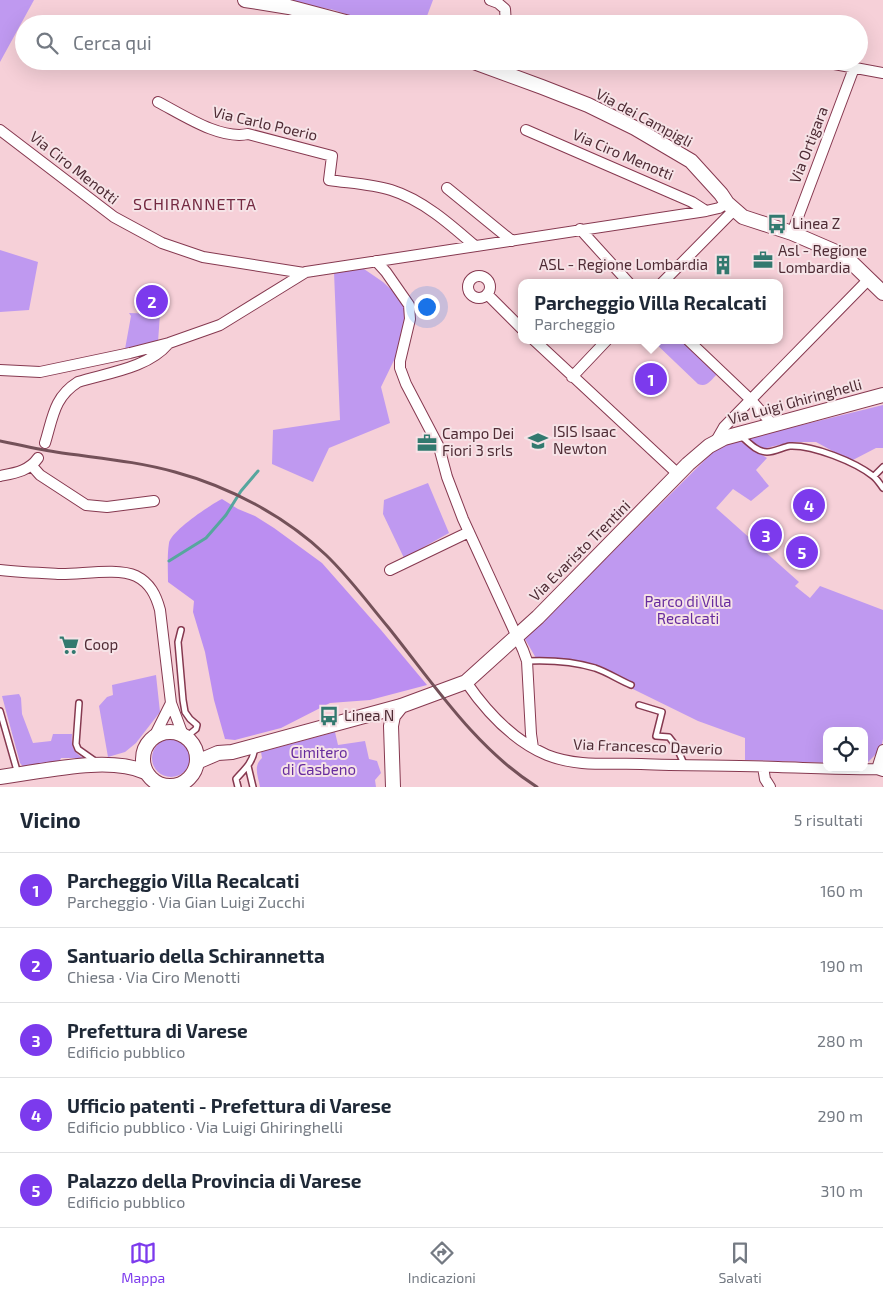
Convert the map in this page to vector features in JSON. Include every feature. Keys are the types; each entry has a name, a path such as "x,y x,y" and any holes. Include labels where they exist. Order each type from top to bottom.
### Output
{"street":[{"path":"245,0 289,7 319,15"},
{"path":"490,0 498,3 505,9 505,15"},
{"name":"Via dei Campigli","path":"510,70 635,128 681,155 699,170 731,207 743,216 792,233 836,252 850,261 883,293"},
{"name":"Via Ortigara","path":"792,233 853,70"},
{"path":"866,70 883,73"},
{"name":"Via Carlo Poerio","path":"158,102 214,131 240,136 248,134 332,156 329,180 390,189 406,195 455,228 475,246"},
{"name":"Via Ciro Menotti","path":"0,130 114,217 162,243 203,257 304,273 731,207"},
{"name":"Via Ciro Menotti","path":"526,130 692,202 706,211"},
{"path":"447,188 512,241"},
{"path":"666,279 731,207"},
{"path":"580,229 625,279"},
{"path":"376,261 409,305 410,319 400,368 406,384 439,447 447,477 469,532 526,660 531,734 534,748"},
{"name":"Via Ciro Menotti","path":"0,370 40,372 168,343 220,325 304,273"},
{"path":"716,441 724,427 869,279"},
{"path":"487,294 518,325"},
{"path":"45,443 56,406 64,393 78,382 150,360 162,352 168,343"},
{"path":"538,344 678,474"},
{"path":"572,377 603,344"},
{"path":"692,344 751,400 773,425"},
{"name":"Via Luigi Ghiringhelli","path":"716,441 883,394"},
{"name":"Via Evaristo Trentini","path":"466,682 516,637 678,474 716,441"},
{"path":"0,476 20,472 35,462 40,475 86,505 107,507 154,501"},
{"path":"390,570 469,532"},
{"path":"2,571 59,574 119,572 135,575 147,583 155,595 160,610 171,703 197,762 195,781 184,782 176,786 163,786 153,781 145,772 142,759 145,746"},
{"path":"197,762 218,753 232,752 401,706 466,682"},
{"name":"Via Francesco Daverio","path":"466,682 501,723 519,738 546,754 575,762 880,770"},
{"path":"0,777 104,764 129,756 145,746 155,735 171,703"},
{"path":"393,787 391,726 393,716 401,706"},
{"path":"155,735 164,732 174,732 218,753"},
{"path":"880,770 883,750"},
{"path":"104,764 131,767 145,772"},
{"path":"763,766 764,779 770,787"}],"lane":[{"path":"741,436 755,448 767,452 789,446 812,448 838,457 874,476 883,488"},
{"path":"874,476 883,467"},
{"path":"181,630 178,642 185,712 197,725 188,739"},
{"path":"526,660 559,660 596,668 631,686"},
{"path":"79,703 76,744 78,749 104,764"},
{"path":"639,705 662,712 656,736 669,737 686,766"},
{"path":"0,711 18,775"},
{"path":"238,787 236,779 248,766 254,752 248,747"},
{"path":"248,766 253,787"}],"green space":[{"path":"0,0 34,0 26,15 15,15 15,35 0,62"},
{"path":"280,0 433,0 427,15 348,15 334,10"},
{"path":"0,250 38,262 29,310 0,312"},
{"path":"348,269 364,269 383,282 398,296 407,310 405,328 398,352 381,387 390,423 329,448 313,482 272,464 273,430 340,420 334,272"},
{"path":"129,313 160,314 158,342 125,349 131,316"},
{"path":"656,344 685,344 717,374 706,384 698,384"},
{"path":"883,405 883,448 876,448 851,461 816,442 791,442 762,449 745,439"},
{"name":"Parco di Villa Recalcati","path":"738,440 767,458 756,470 769,486 751,501 733,489 716,508 799,582 795,586 810,598 820,586 883,610 883,739 881,749 868,762 868,727 823,727 823,763 745,760 745,738 698,721 586,666 537,660 525,639 719,446"},
{"path":"428,483 449,533 404,558 383,514 384,500"},
{"path":"156,675 160,712 136,743 125,752 108,757 99,706 107,697 113,695 112,685"},
{"path":"19,694 22,714 33,743 51,741 53,734 72,734 73,749 85,761 75,762 75,758 61,758 59,763 24,768 20,763 2,696"},
{"name":"Cimitero di Casbeno","path":"335,732 338,745 365,741 369,759 377,761 381,773 375,780 376,787 260,787 257,768 262,758 261,752"},
{"path":"171,739 178,740 184,745 189,751 189,765 184,771 178,776 171,777 164,776 158,771 153,765 152,758 153,751 158,745 164,740"}],"shaded area":[{"path":"222,499 274,528 322,563 427,685 370,700 330,703 281,728 235,740 225,739 214,700 205,652 193,612 194,601 168,582 168,548 171,538 192,519"}],"waterway":[{"path":"169,561 206,538 226,515 241,491 258,471"}],"railway":[{"path":"0,441 56,452 131,462 175,472 216,486 256,504 275,516 310,541 334,563 474,734 515,771 537,787"}],"place":[{"name":"Linea Z","path":"777,224"},
{"name":"Asl - Regione Lombardia","path":"763,260"},
{"name":"ASL - Regione Lombardia","path":"723,265"},
{"name":"Santuario della Schirannetta","path":"152,301"},
{"name":"Parcheggio Villa Recalcati","path":"651,379"},
{"name":"ISIS Isaac Newton","path":"538,441"},
{"name":"Campo Dei Fiori 3 srls","path":"427,443"},
{"name":"Ufficio patenti - Prefettura di Varese","path":"809,505"},
{"name":"Prefettura di Varese","path":"766,535"},
{"name":"Palazzo della Provincia di Varese","path":"802,552"},
{"name":"Coop","path":"69,645"},
{"name":"Linea N","path":"329,716"}],"district":[{"name":"SCHIRANNETTA","path":"195,204"}]}
